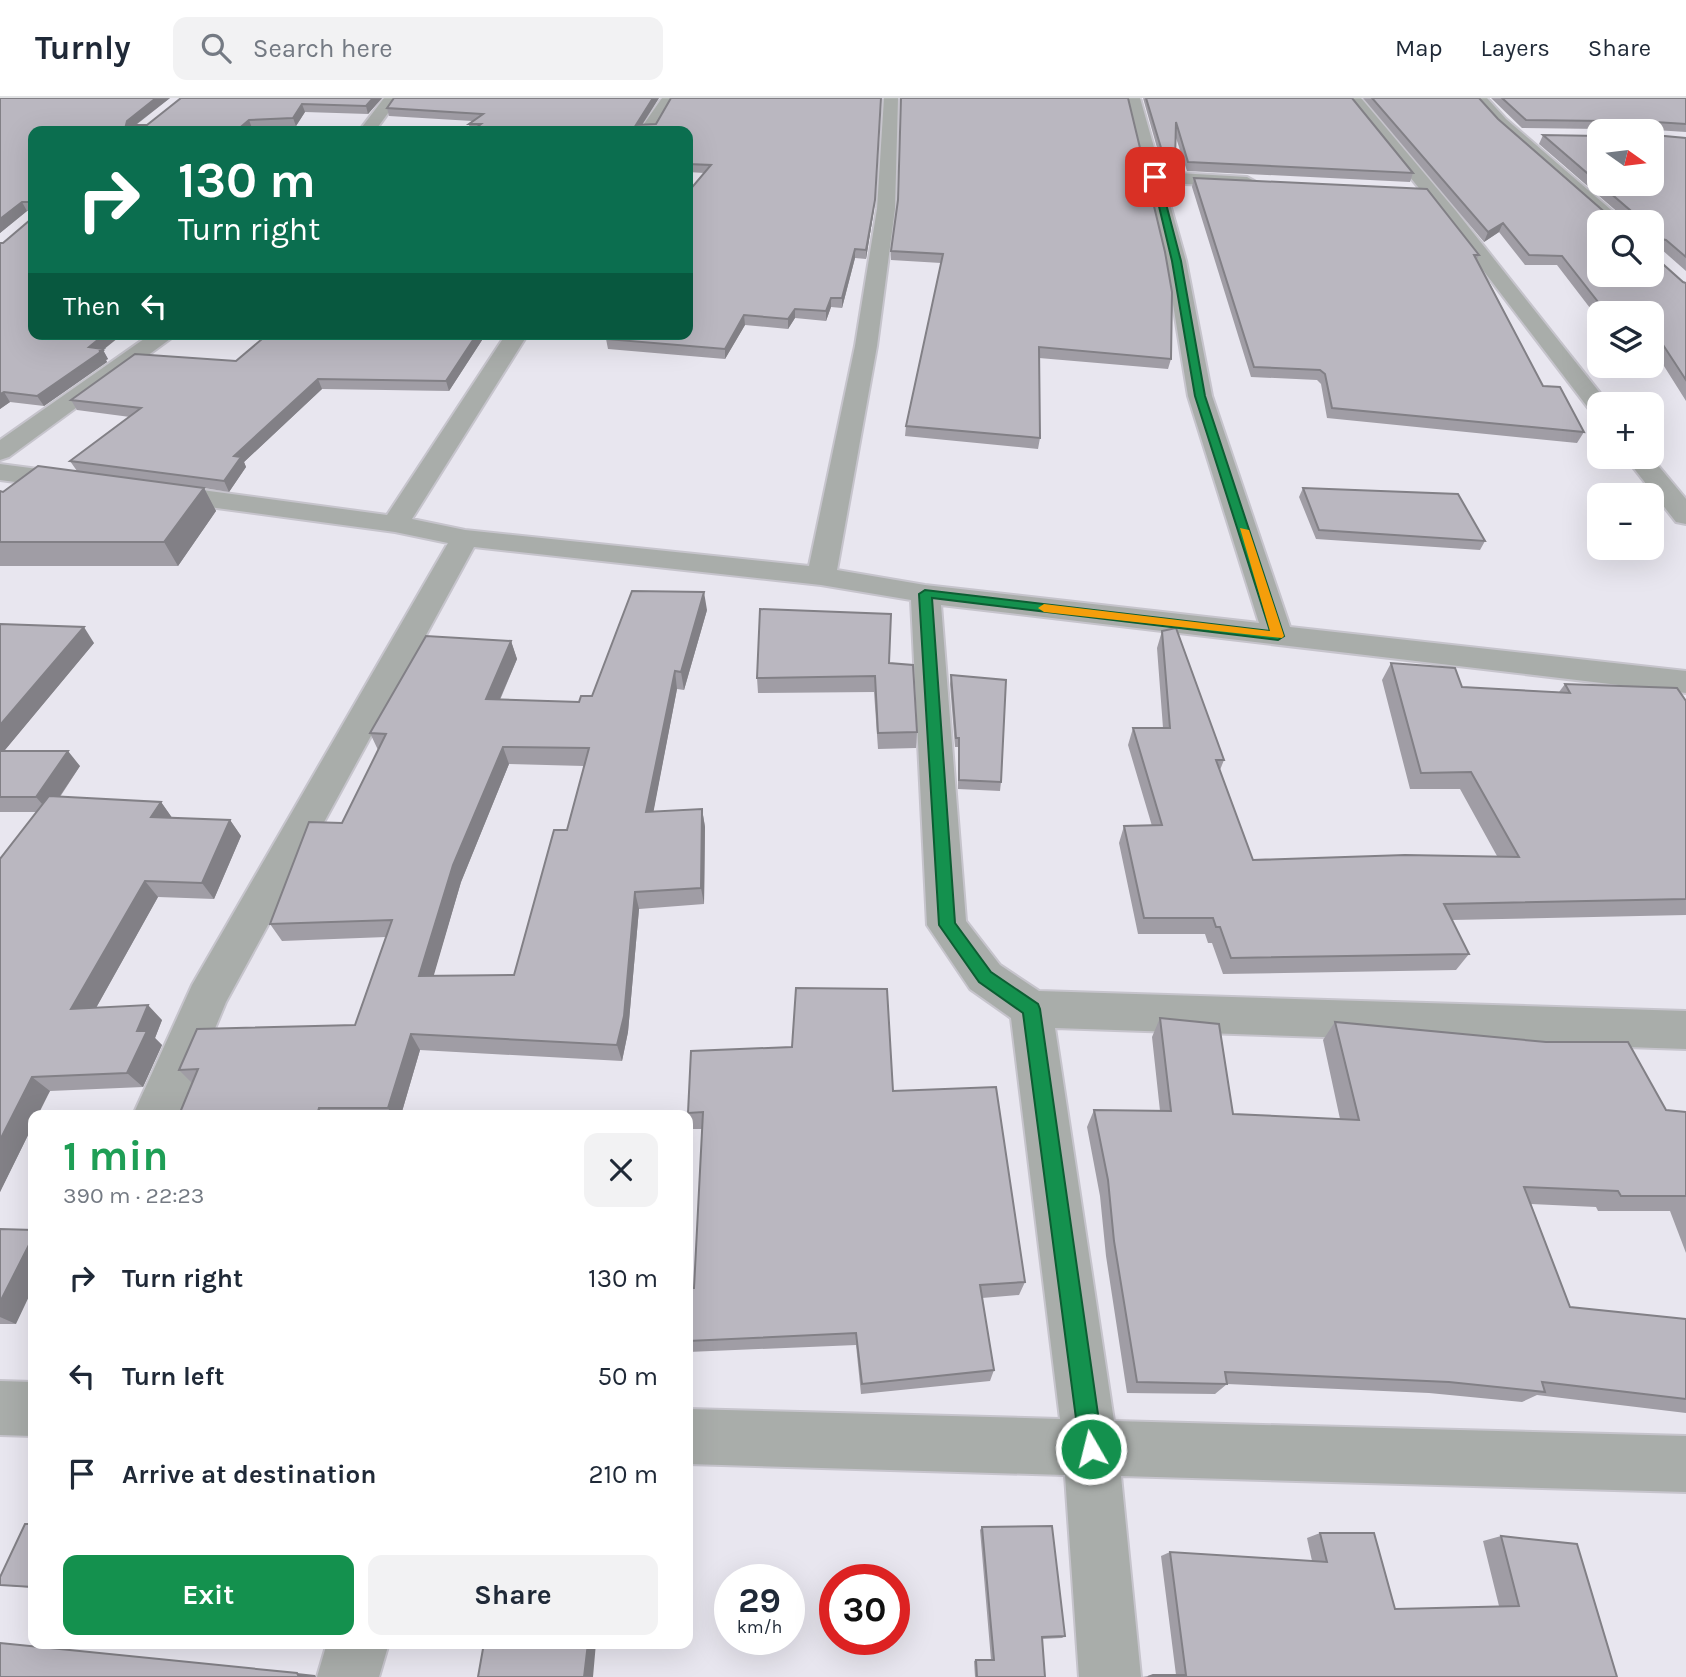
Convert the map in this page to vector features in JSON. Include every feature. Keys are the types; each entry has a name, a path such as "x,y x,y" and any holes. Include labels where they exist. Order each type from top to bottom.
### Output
{"street":[{"path":"371,126 392,98"},
{"path":"650,126 668,98"},
{"path":"821,576 866,346 886,209 891,98"},
{"path":"1133,98 1177,261 1200,396 1278,636"},
{"path":"1353,98 1431,191 1588,392"},
{"path":"1479,98 1517,136 1602,210"},
{"path":"1517,136 1544,136"},
{"path":"1155,177 1266,183"},
{"path":"1403,190 1431,191"},
{"path":"0,452 158,340"},
{"path":"395,524 513,340"},
{"path":"1648,469 1686,516"},
{"path":"0,472 395,524 465,538 821,576 925,594 1682,687"},
{"path":"158,1110 208,997 465,538"},
{"path":"925,594 947,925 985,977 1031,1009 1686,1030"},
{"path":"1031,1009 1091,1449 1110,1677"},
{"path":"693,1437 1684,1468"},
{"path":"348,1677 356,1649"}],"building":[{"path":"0,98 156,98 127,121 126,125 147,125 181,98 373,98 366,106 302,104 293,118 249,120 242,126 28,126 28,202 22,202 0,219"},
{"path":"394,98 653,98 636,125 656,124 671,98 881,98 875,200 866,250 855,249 842,298 831,298 826,311 795,309 788,319 744,315 725,349 618,340 693,340 693,186 711,165 693,164 693,126 478,126 481,124 469,124 483,114 387,108"},
{"path":"901,98 1128,98 1172,292 1171,359 1039,347 1040,438 906,426 943,254 891,251 898,200"},
{"path":"1146,98 1352,98 1413,173 1188,162 1176,122 1175,161 1165,161"},
{"path":"1372,98 1479,98 1498,119 1602,210 1587,210 1587,287 1664,287 1664,265 1686,283 1686,380 1664,346 1664,301 1597,301 1562,256 1529,255 1503,223 1488,232"},
{"path":"1502,98 1686,98 1686,124 1664,123 1664,119 1526,120"},
{"path":"1543,135 1587,136 1587,173"},
{"path":"1664,136 1686,138 1686,257 1666,240 1664,210 1630,210 1614,196 1664,196"},
{"path":"1194,178 1427,189 1479,255 1474,255 1543,386 1560,387 1584,432 1332,408 1325,374 1320,370 1254,367"},
{"path":"28,222 28,340 98,340 89,347 103,349 37,396 4,392 0,394 0,243"},
{"path":"261,340 473,340 446,381 318,379 234,456 241,457 224,481 70,461 141,408 71,400 135,354 236,361"},
{"path":"38,466 204,488 164,542 0,542 0,491 3,492"},
{"path":"1303,488 1458,494 1485,541 1319,530"},
{"path":"632,591 704,592 681,672 675,671 646,812 702,809 701,888 635,892 624,1016 617,1045 411,1034 388,1108 181,1110 198,1069 179,1070 197,1029 355,1025 392,920 270,924 309,822 342,823 386,734 370,733 426,636 511,641 486,699 579,702 581,696 592,696","holes":["503,747 589,748 567,830 554,830 514,975 419,976 453,865"]},
{"path":"760,609 891,614 889,663 913,665 917,732 878,733 875,676 757,678"},
{"path":"0,624 84,627 0,725"},
{"path":"1176,628 1224,760 1216,760 1253,860 1405,855 1519,857 1471,772 1421,773 1391,663 1455,668 1462,687 1570,693 1565,684 1677,688 1686,701 1686,899 1444,904 1469,954 1231,958 1220,927 1216,927 1213,918 1144,918 1124,826 1162,825 1133,728 1170,728 1162,631"},
{"path":"951,675 1006,680 1001,782 959,780 959,738 956,738"},
{"path":"0,751 68,751 36,797 0,797"},
{"path":"49,796 161,802 151,817 230,820 202,883 145,881 71,1009 148,1005 137,1031 147,1031 127,1073 32,1077 0,1140 0,859"},
{"path":"796,988 887,989 893,1091 996,1087 1025,1282 980,1285 994,1370 862,1384 856,1333 693,1341 693,1288 703,1112 688,1110 691,1051 792,1047"},
{"path":"1160,1018 1219,1024 1233,1114 1359,1120 1335,1022 1546,1042 1628,1042 1666,1110 1686,1112 1686,1196 1621,1196 1618,1191 1524,1187 1570,1307 1686,1319 1686,1399 1542,1382 1545,1392 1449,1382 1225,1372 1227,1384 1137,1382 1114,1241 1108,1180 1094,1110 1171,1111"},
{"path":"0,1229 28,1230 28,1247 0,1302"},
{"path":"25,1524 28,1524 28,1587 0,1585 0,1577"},
{"path":"1052,1526 1065,1636 1042,1637 1045,1677 977,1677 976,1660 994,1660 982,1527"},
{"path":"1320,1533 1374,1533 1395,1609 1519,1606 1501,1536 1577,1544 1617,1677 1148,1677 1186,1675 1170,1552 1327,1562"},
{"path":"0,1643 28,1646 28,1649 59,1649 297,1673 299,1677 0,1677"},
{"path":"483,1649 587,1649 584,1677 478,1677"}],"slow traffic":[{"path":"1044,608 1278,636 1244,530"}],"route":[{"path":"1091,1449 1031,1009 985,977 947,925 925,594 1278,636 1200,396 1177,261 1155,177"}]}
